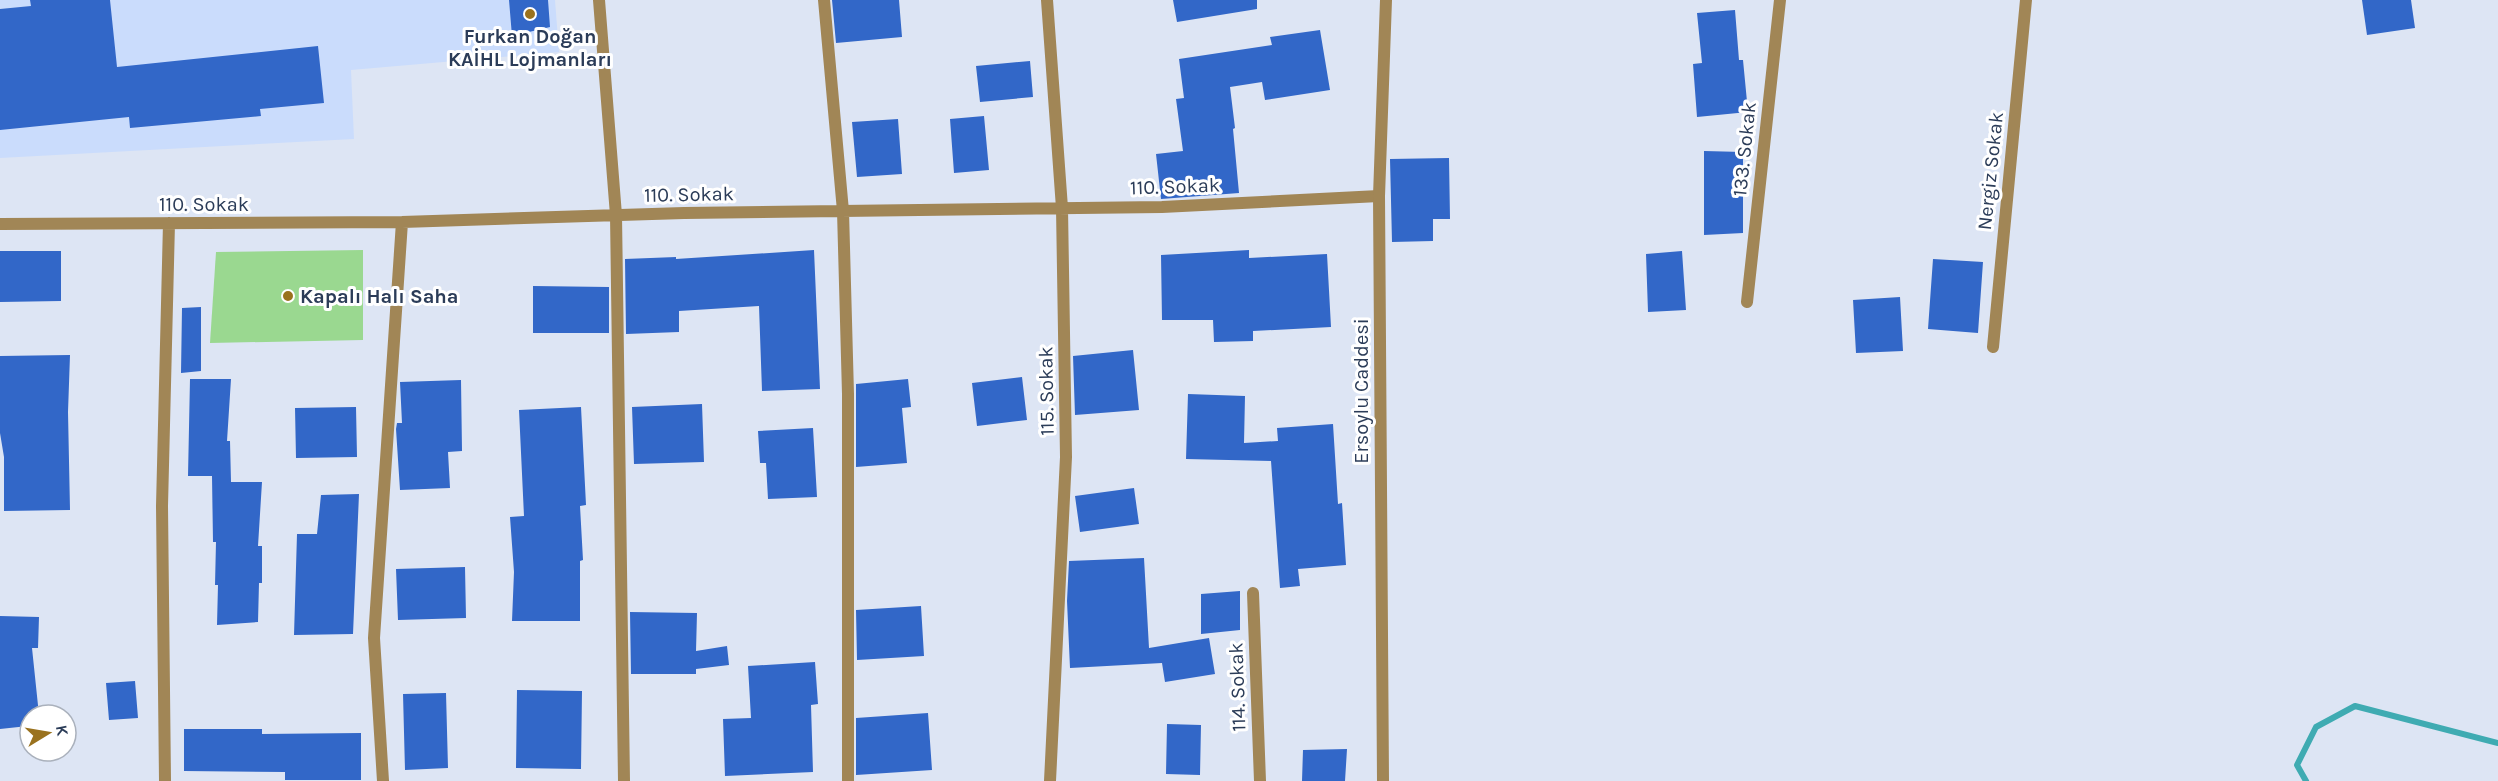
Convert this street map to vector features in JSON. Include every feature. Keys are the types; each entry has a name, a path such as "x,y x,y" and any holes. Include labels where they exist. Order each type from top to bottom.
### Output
{"street":[{"path":"599,0 616,215 624,781"},
{"path":"824,0 843,211 848,394 848,781"},
{"name":"115. Sokak","path":"1047,0 1062,208 1066,457 1050,781"},
{"name":"Ersoylu Caddesi","path":"1383,781 1379,196 1386,0"},
{"name":"133. Sokak","path":"1747,302 1780,0"},
{"name":"Nergiz Sokak","path":"1993,347 2026,0"},
{"name":"110. Sokak","path":"0,224 402,222 616,215 1162,207 1379,196"},
{"path":"383,781 374,638 402,222"},
{"path":"165,781 162,506 169,223"},
{"name":"114. Sokak","path":"1253,592 1260,781"}],"shaded area":[{"path":"0,0 555,0 559,52 351,70 354,139 0,158"}],"green space":[{"name":"Kapalı Halı Saha","path":"363,250 363,340 210,343 216,252"}],"building":[{"path":"30,0 110,0 117,67 318,46 324,103 260,109 261,116 130,128 129,117 0,130 0,9 31,6"},
{"name":"Furkan Doğan KAİHL Lojmanları","path":"509,0 548,0 550,27 512,36"},
{"path":"832,0 899,0 902,37 836,43"},
{"path":"1173,0 1257,0 1257,9 1177,22"},
{"path":"2362,0 2411,0 2415,28 2367,35"},
{"path":"1735,10 1739,60 1743,60 1748,112 1697,117 1693,64 1702,63 1697,13"},
{"path":"1320,30 1330,90 1265,100 1262,82 1230,87 1239,193 1161,199 1156,154 1183,151 1176,99 1184,98 1179,59 1272,45 1270,37"},
{"path":"1030,61 1033,97 980,102 976,66"},
{"path":"984,116 989,170 954,173 950,119"},
{"path":"898,119 902,174 857,177 852,122"},
{"path":"1704,151 1743,152 1743,233 1704,235"},
{"path":"1449,158 1450,219 1433,219 1433,241 1392,242 1390,159"},
{"path":"814,250 820,389 762,391 759,306 679,311 679,332 626,334 625,259 676,257 676,259"},
{"path":"1249,250 1249,258 1327,254 1331,327 1253,331 1253,341 1214,342 1213,320 1162,320 1161,255"},
{"path":"0,251 61,251 61,301 0,302"},
{"path":"1682,251 1686,310 1648,312 1646,254"},
{"path":"1933,259 1983,262 1978,333 1928,329"},
{"path":"533,286 609,287 609,333 533,333"},
{"path":"1900,297 1903,351 1856,353 1853,300"},
{"path":"201,307 201,371 181,373 182,308"},
{"path":"1133,350 1139,410 1075,415 1073,356"},
{"path":"70,355 68,412 70,510 4,511 4,457 0,433 0,356"},
{"path":"1022,377 1027,420 977,426 972,383"},
{"path":"190,379 231,379 227,441 230,441 231,482 262,482 258,546 262,546 262,583 259,583 258,622 217,625 218,585 215,585 216,542 213,542 212,476 188,476"},
{"path":"908,379 911,407 902,408 907,463 856,467 856,384"},
{"path":"461,380 462,451 448,452 450,488 400,490 396,429 397,423 402,423 400,382"},
{"path":"1188,394 1245,396 1244,443 1278,441 1277,428 1333,424 1338,504 1342,503 1346,565 1298,569 1300,586 1280,588 1271,461 1186,459"},
{"path":"702,404 704,462 634,464 632,407"},
{"path":"356,407 357,457 296,458 295,408"},
{"path":"581,407 586,505 580,506 583,560 580,561 580,621 512,621 514,572 510,517 524,516 519,410"},
{"path":"813,428 817,497 768,499 766,463 760,463 758,431"},
{"path":"1134,488 1139,524 1080,532 1075,496"},
{"path":"359,494 353,634 294,635 297,534 317,534 321,495"},
{"path":"1144,558 1149,648 1209,638 1215,674 1165,682 1162,663 1070,668 1067,601 1069,561"},
{"path":"465,567 466,618 398,620 396,569"},
{"path":"1240,591 1240,630 1201,634 1201,594"},
{"path":"921,606 924,656 857,660 856,610"},
{"path":"630,612 697,613 696,651 727,646 729,665 696,669 696,674 631,674"},
{"path":"0,616 39,617 38,648 32,648 38,703 18,703 18,727 0,729"},
{"path":"815,662 818,704 811,705 813,772 725,776 723,719 751,718 748,666"},
{"path":"135,681 138,718 109,720 106,683"},
{"path":"517,690 582,691 581,769 516,768"},
{"path":"446,693 448,768 405,770 403,694"},
{"path":"928,713 932,770 856,775 856,718"},
{"path":"1167,724 1201,725 1200,775 1166,774"},
{"path":"184,729 262,729 262,734 361,733 361,780 285,780 285,772 184,771"},
{"path":"1347,749 1345,781 1302,781 1303,750"}],"waterway":[{"path":"2306,781 2297,765 2316,727 2355,706 2498,743"}],"place":[{"name":"Furkan Doğan KAİHL Lojmanları","path":"530,14"},
{"name":"Kapalı Halı Saha","path":"288,296"}]}
